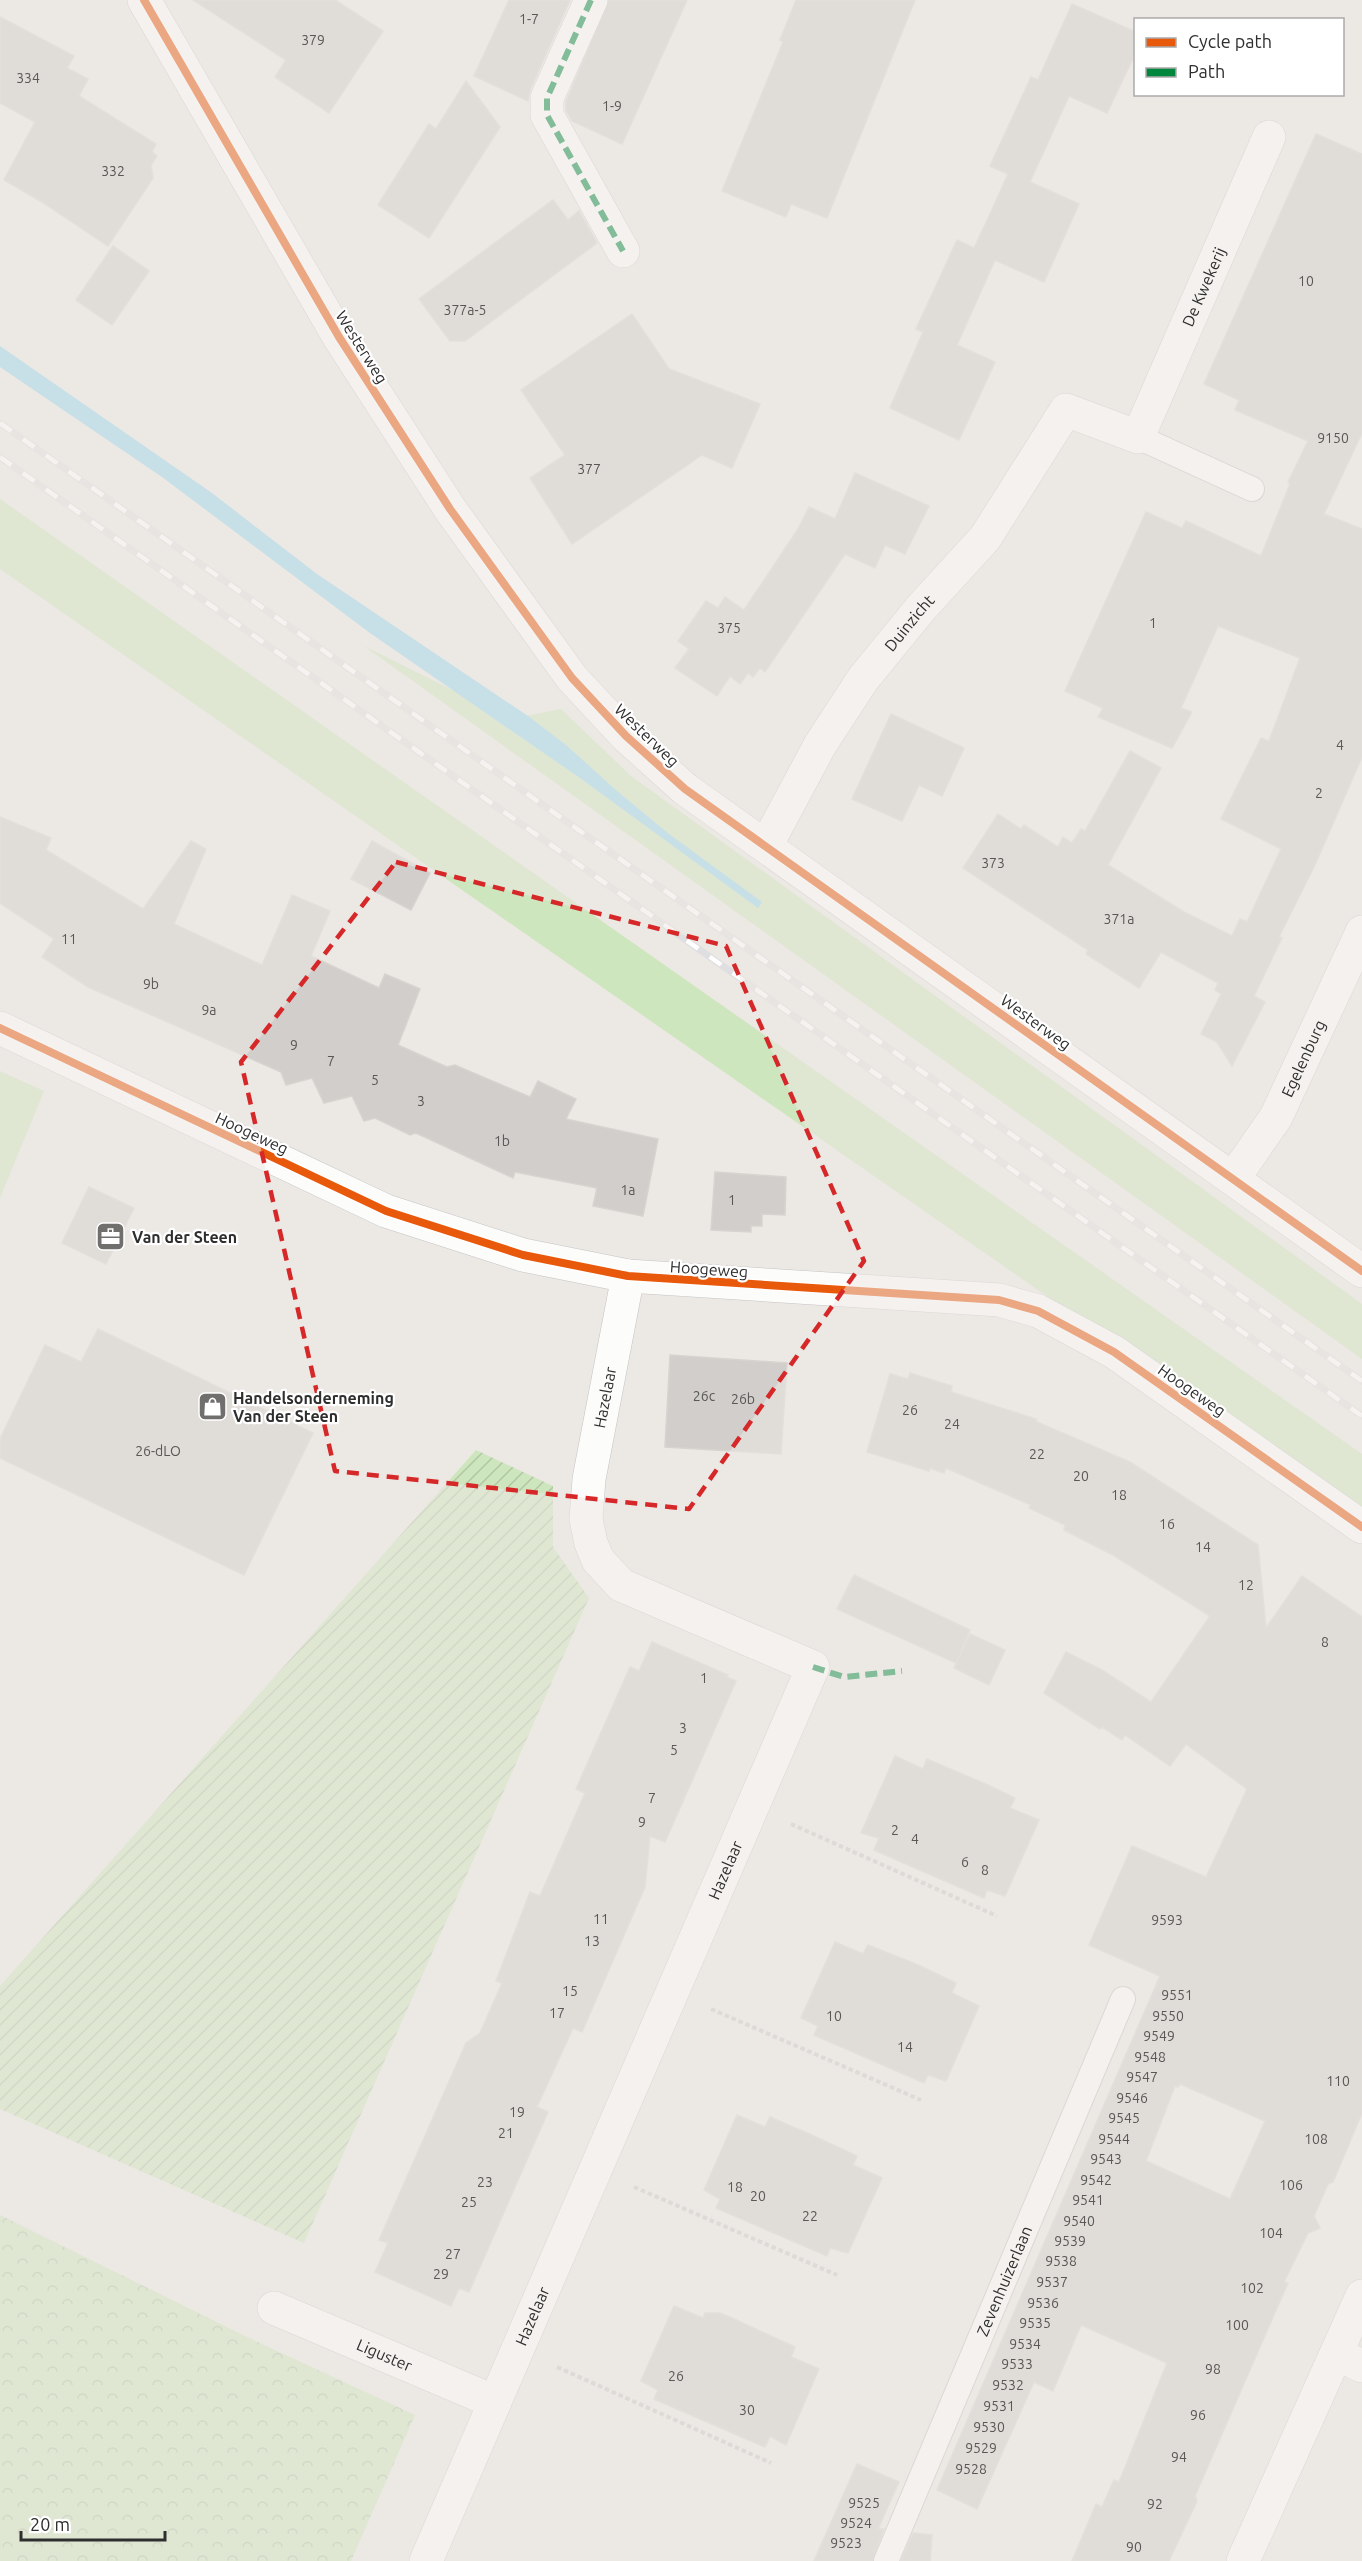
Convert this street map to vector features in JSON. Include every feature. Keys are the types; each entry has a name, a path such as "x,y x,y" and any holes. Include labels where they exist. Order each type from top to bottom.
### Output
{"street":[{"name":"Westerweg","path":"144,0 339,337 450,509 572,678 627,736 685,789 1362,1271"},
{"path":"591,0 547,98 547,115 623,251"},
{"name":"De Kwekerij","path":"1138,437 1269,137"},
{"name":"Duinzicht","path":"766,846 820,745 863,679 921,608 985,538 1066,410 1138,437"},
{"name":"Egelenburg","path":"1233,1179 1276,1117 1362,932"},
{"name":"Hoogeweg","path":"0,1028 386,1211 523,1255 628,1276 739,1285 980,1298 1020,1304 1071,1327 1114,1352 1362,1527"},
{"name":"Hazelaar","path":"426,2561 813,1667 621,1585 603,1567 591,1543 586,1519 589,1479 628,1276"},
{"path":"1243,2561 1350,2360 1362,2296"},
{"name":"Liguster","path":"274,2308 495,2402"}],"lane":[{"path":"1138,437 1252,489"},
{"name":"Zevenhuizerlaan","path":"886,2561 1123,1999"}],"path":[{"path":"752,1806 996,1916"},
{"path":"672,1992 921,2100"},
{"path":"595,2170 837,2275"},
{"path":"518,2349 771,2463"}],"highlighted area":[{"path":"396,862 726,946 864,1261 689,1509 335,1471 241,1062"}],"green space":[{"path":"0,499 1362,1454 1362,1515 0,569"},
{"path":"364,646 511,719 561,709 631,776 1362,1304 1362,1359"},
{"path":"0,1071 44,1091 0,1198"},
{"path":"476,1450 553,1486 553,1547 589,1598 304,2243 0,2109 0,1986"},
{"path":"0,2215 245,2336 415,2415 351,2561 0,2561"}],"water":[{"path":"0,346 212,493 317,574 528,716 566,745 669,834 762,902 758,908 580,778 370,633 162,477 0,367"}],"building":[{"path":"193,0 335,0 383,31 329,113 275,77 286,60"},
{"path":"509,0 570,0 530,90 528,101 474,76"},
{"path":"609,0 687,0 622,144 572,121 566,110 566,102"},
{"path":"796,0 915,0 827,218 791,204 786,217 722,191 783,42 780,40"},
{"path":"1072,4 1134,31 1134,56 1107,113 1069,96 1030,182 1079,204 1044,282 995,260 957,345 995,362 959,440 890,408 923,332 916,329 957,240 974,248 991,212 1008,174 990,166 1031,77 1038,80"},
{"path":"0,17 74,56 67,68 88,79 79,96 156,144 152,152 157,156 151,165 153,178 108,246 4,180 35,122 0,103"},
{"path":"466,81 500,127 429,238 378,205 429,124 436,129"},
{"path":"1316,134 1362,154 1362,433 1324,514 1362,529 1362,757 1254,996 1265,1002 1232,1066 1217,1042 1201,1034 1221,994 1215,990 1218,983 1161,952 1139,988 1086,954 1088,950 963,868 998,814 1021,829 1024,825 1058,847 1063,837 1072,843 1081,829 1085,831 1130,751 1161,768 1108,865 1184,912 1232,936 1240,919 1247,922 1281,849 1221,819 1261,738 1269,741 1300,658 1218,626 1181,708 1192,712 1172,748 1098,717 1103,708 1065,691 1146,512 1182,528 1186,521 1261,556 1290,484 1288,482 1308,441 1235,410 1239,400 1204,384"},
{"path":"553,200 568,220 579,211 597,243 465,341 450,341 419,299"},
{"path":"113,246 149,271 112,325 76,300"},
{"path":"632,314 669,369 760,404 732,468 702,455 572,544 530,478 565,455 521,390"},
{"path":"855,473 929,506 905,554 885,545 875,568 845,554 765,672 760,668 753,677 748,673 740,684 730,676 717,696 675,668 689,649 678,641 706,601 718,608 725,597 744,610 798,529 809,507 835,519"},
{"path":"891,714 964,748 942,796 919,785 902,821 852,799"},
{"path":"0,817 51,838 46,850 143,909 191,841 206,849 174,924 262,965 292,895 330,911 311,956 379,988 385,974 420,989 398,1045 447,1067 455,1065 530,1097 538,1081 576,1099 566,1119 658,1139 643,1216 593,1206 597,1188 515,1172 513,1178 416,1133 410,1135 375,1118 364,1121 352,1096 324,1103 312,1078 286,1085 281,1072 88,987 42,957 54,939 0,903"},
{"path":"372,841 430,873 411,910 351,879"},
{"path":"715,1172 786,1177 785,1215 762,1214 762,1226 751,1226 751,1232 711,1230"},
{"path":"89,1187 134,1208 106,1264 62,1243"},
{"path":"98,1329 313,1433 244,1575 0,1458 0,1439 45,1345 81,1362"},
{"path":"670,1355 787,1363 781,1454 665,1447"},
{"path":"910,1373 952,1386 951,1392 1036,1419 1037,1422 1130,1462 1258,1545 1266,1628 1302,1576 1362,1617 1362,2113 1333,2182 1328,2184 1314,2216 1320,2228 1308,2233 1284,2282 1288,2283 1195,2496 1197,2501 1169,2561 1072,2561 1096,2504 1102,2507 1114,2480 1119,2482 1167,2363 1081,2325 1053,2391 1034,2382 977,2509 937,2490 1160,1976 1089,1945 1132,1846 1206,1877 1247,1789 1186,1744 1170,1766 1125,1735 1122,1740 1102,1727 1100,1729 1044,1693 1066,1652 1102,1670 1151,1702 1210,1616 1113,1555 1064,1530 1065,1525 1029,1508 1031,1505 946,1468 944,1473 930,1468 929,1471 867,1452 890,1374 908,1379","holes":["1180,2084 1265,2121 1230,2199 1146,2161 1175,2086 1178,2087"]},
{"path":"854,1575 970,1630 956,1663 837,1609"},
{"path":"970,1634 1005,1650 989,1685 954,1668"},
{"path":"652,1642 728,1675 726,1677 736,1681 665,1842 650,1836 645,1887 582,2032 573,2028 537,2107 548,2112 469,2292 459,2288 451,2306 375,2272 388,2243 379,2240 466,2043 480,2033 502,1983 496,1981 530,1892 540,1896 585,1793 576,1789 630,1667 639,1671"},
{"path":"895,1756 923,1769 927,1759 988,1785 1015,1798 1010,1808 1039,1820 1005,1896 987,1890 984,1898 874,1850 879,1838 861,1833"},
{"path":"835,1942 863,1954 868,1945 916,1964 956,1983 952,1993 979,2006 946,2081 928,2075 924,2083 814,2035 818,2026 801,2018"},
{"path":"737,2115 765,2127 770,2117 814,2136 857,2156 853,2165 882,2178 848,2253 830,2248 827,2256 716,2208 720,2199 704,2190"},
{"path":"674,2306 703,2318 705,2313 720,2313 732,2318 795,2347 791,2357 819,2369 786,2445 770,2436 765,2447 654,2399 658,2390 641,2381"},
{"path":"857,2464 899,2482 878,2529 884,2529 872,2561 814,2561"},
{"path":"913,2533 932,2535 930,2561 901,2561"}],"railway":[{"path":"0,423 1362,1381"},
{"path":"0,457 1362,1416"}],"marked path":[{"path":"591,0 547,98 547,115 623,251"},
{"path":"813,1667 844,1677 902,1671"}],"cycle path":[{"path":"144,0 339,337 450,509 572,678 626,736 685,789 1362,1271"},
{"path":"0,1028 386,1211 523,1255 628,1276 999,1300 1038,1311 1114,1352 1362,1527"}],"place":[{"name":"Van der Steen","path":"111,1237"},
{"name":"Handelsonderneming Van der Steen","path":"212,1407"}]}
